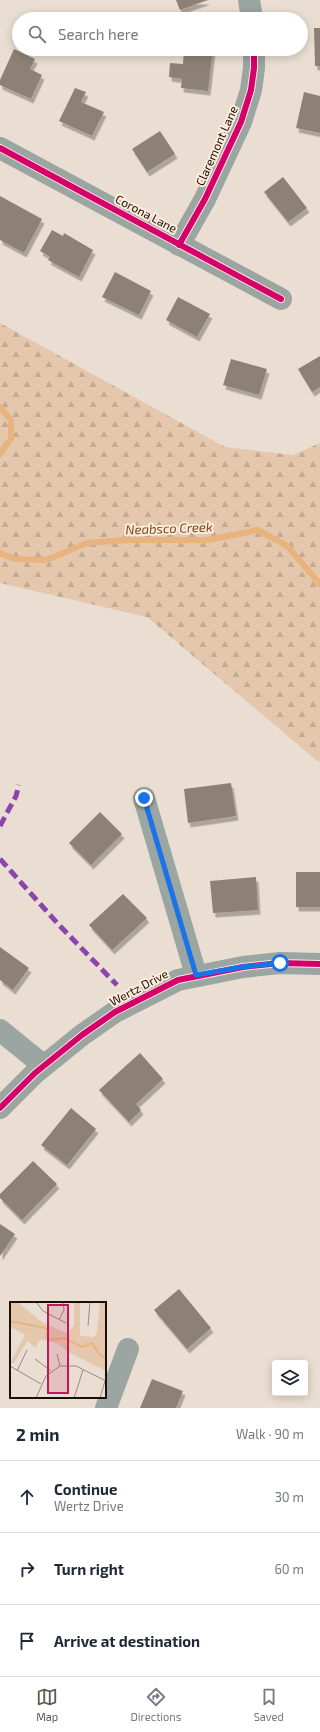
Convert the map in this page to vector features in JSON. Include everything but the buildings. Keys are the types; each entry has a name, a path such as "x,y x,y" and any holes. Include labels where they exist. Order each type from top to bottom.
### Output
{"street":[{"path":"249,0 251,12"},
{"name":"Claremont Lane","path":"179,245 205,199 241,122 251,90 254,56"},
{"name":"Corona Lane","path":"0,148 281,299"},
{"path":"144,798 196,975"},
{"name":"Wertz Drive","path":"0,1108 43,1065 82,1035 116,1012 166,985 196,975 242,967 280,963 320,964"},
{"path":"0,1030 43,1065"},
{"path":"106,1408 128,1349"}],"green space":[{"path":"0,323 225,447 293,455 320,443 320,762 147,617 0,583"}],"waterway":[{"name":"Neabsco Creek","path":"0,407 11,420 11,439 0,454"},
{"name":"Neabsco Creek","path":"0,553 15,559 46,560 87,543 125,540 208,540 258,530 287,546 320,584"}],"marked path":[{"path":"0,826 16,796 19,785"},
{"path":"0,859 59,925 117,985"}],"cycle path":[{"path":"179,245 205,199 241,122 251,90 254,56"},
{"path":"0,148 281,299"},
{"path":"0,1108 35,1073 82,1035 115,1012 178,980 243,967 280,963 320,964"}],"route":[{"path":"144,798 196,975 242,967 280,963"}]}
